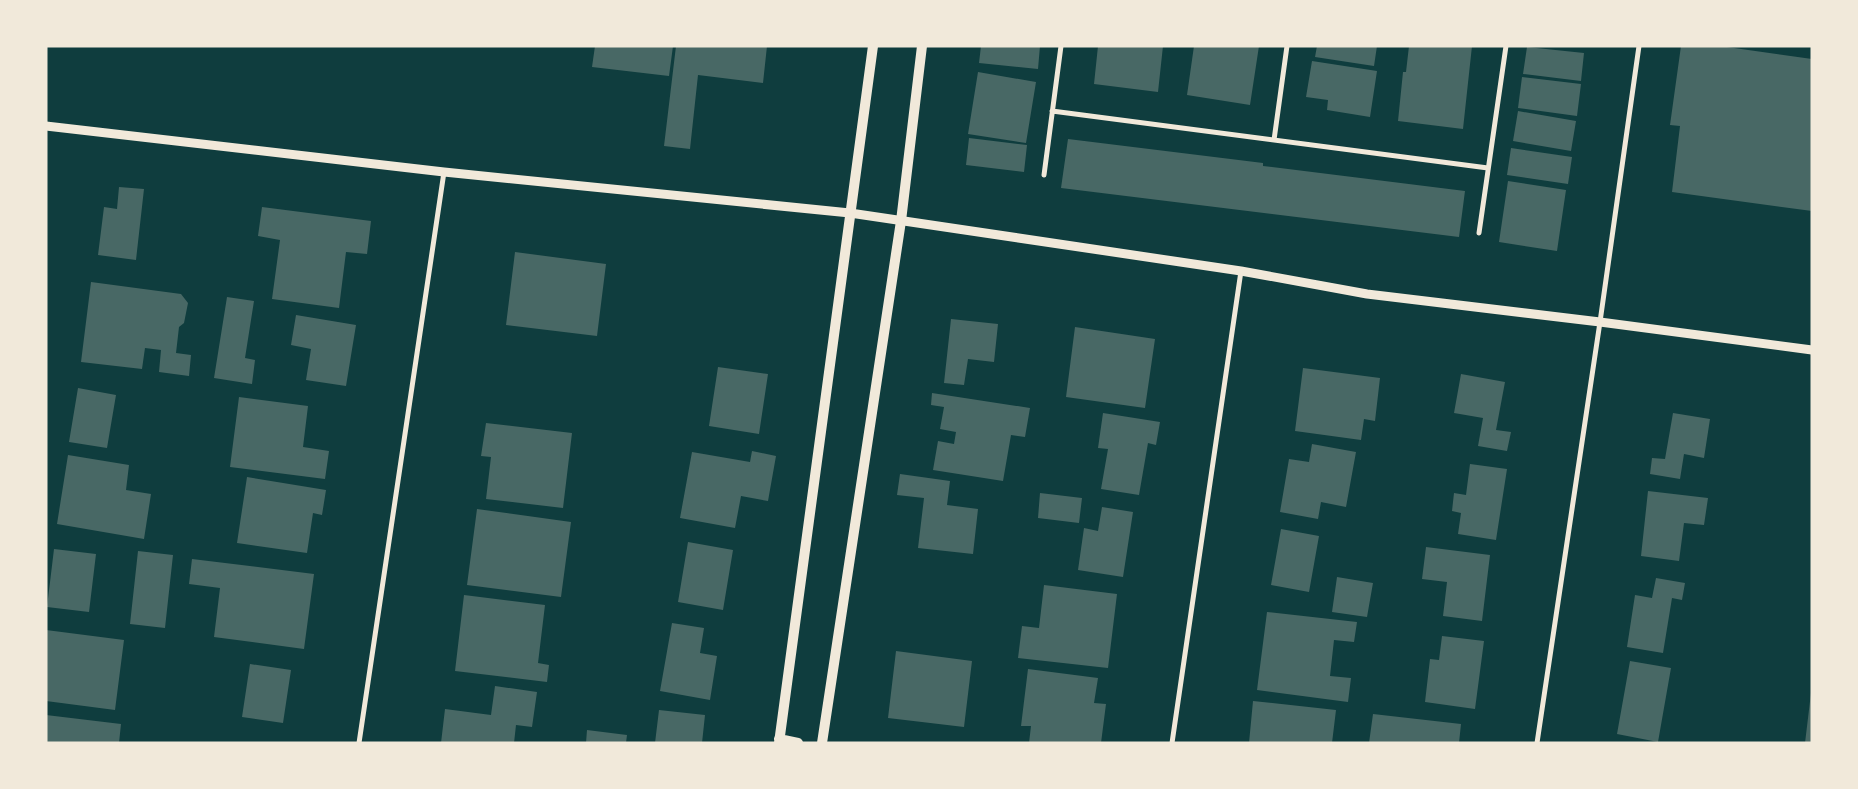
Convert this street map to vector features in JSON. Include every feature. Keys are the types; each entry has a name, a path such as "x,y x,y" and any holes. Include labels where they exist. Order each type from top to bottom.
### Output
{"main road":[{"path":"798,743 779,741 873,46"},
{"path":"822,743 901,221 922,46"}],"street":[{"path":"1044,175 1061,46"},
{"path":"1274,140 1287,46"},
{"path":"1479,233 1506,46"},
{"path":"1537,743 1639,46"},
{"path":"1052,111 1488,168"},
{"path":"46,126 444,172 850,213 1241,271 1367,294 1812,350"},
{"path":"359,743 444,172"},
{"path":"1172,743 1241,271"}],"building":[{"path":"595,46 673,46 669,76 592,67"},
{"path":"676,46 767,46 763,83 698,75 690,149 664,146"},
{"path":"981,46 1040,46 1038,69 979,63"},
{"path":"1098,46 1163,46 1158,92 1094,84"},
{"path":"1194,46 1259,46 1250,105 1187,95"},
{"path":"1317,46 1377,46 1374,66 1315,57"},
{"path":"1409,46 1472,46 1463,129 1398,121 1403,72 1406,72"},
{"path":"1681,46 1720,46 1812,59 1812,211 1672,192 1680,126 1670,125"},
{"path":"1527,47 1584,53 1581,81 1523,74"},
{"path":"1312,61 1377,71 1370,117 1327,110 1328,100 1306,97"},
{"path":"978,72 1036,82 1026,143 968,134"},
{"path":"1522,77 1581,84 1577,116 1518,108"},
{"path":"1518,111 1576,121 1571,151 1513,141"},
{"path":"969,138 1027,145 1024,172 966,165"},
{"path":"1068,139 1263,163 1263,166 1465,191 1459,237 1061,188"},
{"path":"1511,148 1572,157 1568,184 1507,175"},
{"path":"1508,181 1566,190 1557,251 1499,242"},
{"path":"119,187 144,189 136,260 98,255 104,207 117,209"},
{"path":"262,207 371,221 367,254 346,252 339,308 272,299 280,240 258,236"},
{"path":"515,252 606,264 597,336 506,325"},
{"path":"91,282 181,294 188,303 184,323 179,327 176,353 191,355 189,376 159,372 161,350 145,348 142,369 81,362"},
{"path":"227,297 254,301 245,358 255,360 252,384 214,378"},
{"path":"296,315 356,325 346,386 306,380 311,349 291,345"},
{"path":"951,319 998,324 994,362 968,359 964,385 944,383"},
{"path":"1075,327 1155,339 1145,408 1066,397"},
{"path":"718,367 768,374 759,434 709,426"},
{"path":"1303,368 1380,378 1375,421 1364,419 1361,440 1295,431"},
{"path":"1461,374 1505,382 1496,430 1511,432 1507,451 1478,446 1483,418 1454,413"},
{"path":"78,388 116,395 107,448 69,442"},
{"path":"932,393 1030,408 1025,437 1011,435 1003,481 933,470 938,441 954,444 956,432 940,429 944,407 931,405"},
{"path":"239,397 308,406 303,447 329,451 325,479 230,467"},
{"path":"1103,413 1160,422 1156,445 1148,443 1139,495 1101,489 1108,449 1098,448"},
{"path":"1673,413 1710,419 1704,458 1684,454 1680,479 1650,474 1652,458 1665,459"},
{"path":"486,423 572,433 563,508 486,499 491,457 481,456"},
{"path":"1312,444 1356,452 1346,507 1321,502 1318,519 1280,512 1289,459 1309,462"},
{"path":"752,451 776,456 768,501 741,496 735,528 680,518 692,452 750,462"},
{"path":"68,455 129,465 126,490 151,494 144,539 57,524"},
{"path":"1470,464 1507,469 1496,540 1458,534 1461,513 1452,511 1454,493 1466,495"},
{"path":"900,474 950,481 947,505 978,509 973,554 918,548 924,498 897,495"},
{"path":"247,477 326,490 322,515 313,513 307,553 237,543"},
{"path":"1648,491 1708,498 1704,525 1684,523 1679,561 1641,556"},
{"path":"1040,493 1082,498 1079,523 1038,518"},
{"path":"1102,507 1133,512 1123,577 1078,570 1084,528 1098,531"},
{"path":"477,509 571,522 561,597 467,585"},
{"path":"1281,529 1319,536 1309,592 1271,585"},
{"path":"688,542 733,550 723,610 678,602"},
{"path":"1426,547 1490,555 1482,621 1443,616 1447,582 1422,579"},
{"path":"54,549 96,554 89,612 47,607"},
{"path":"138,551 173,555 165,628 130,624"},
{"path":"192,559 314,574 304,649 214,637 220,588 189,584"},
{"path":"1337,577 1373,583 1367,617 1332,612"},
{"path":"1656,578 1685,583 1682,600 1672,598 1663,653 1627,647 1635,595 1652,598"},
{"path":"1044,585 1117,594 1108,668 1018,658 1022,626 1039,628"},
{"path":"464,595 545,605 538,663 549,665 547,682 455,671"},
{"path":"1267,612 1357,622 1354,642 1334,640 1330,676 1351,678 1348,702 1257,690"},
{"path":"672,623 704,628 700,653 717,656 710,700 660,691"},
{"path":"46,630 124,640 115,710 46,701"},
{"path":"1442,636 1484,641 1475,709 1425,702 1430,659 1439,660"},
{"path":"896,651 972,661 964,727 888,718"},
{"path":"1630,661 1671,668 1658,742 1617,734"},
{"path":"250,664 291,670 283,723 242,717"},
{"path":"1028,669 1098,678 1094,703 1106,704 1101,743 1029,743 1031,726 1021,726"},
{"path":"495,686 537,692 532,727 516,725 514,743 441,743 445,709 491,715"},
{"path":"1811,693 1812,743 1805,743"},
{"path":"1253,701 1336,710 1332,743 1249,743"},
{"path":"659,710 705,715 702,743 655,743"},
{"path":"1373,714 1461,724 1459,743 1369,743"},
{"path":"46,715 121,724 119,743 46,743"},
{"path":"587,730 627,735 626,743 586,743"}]}
